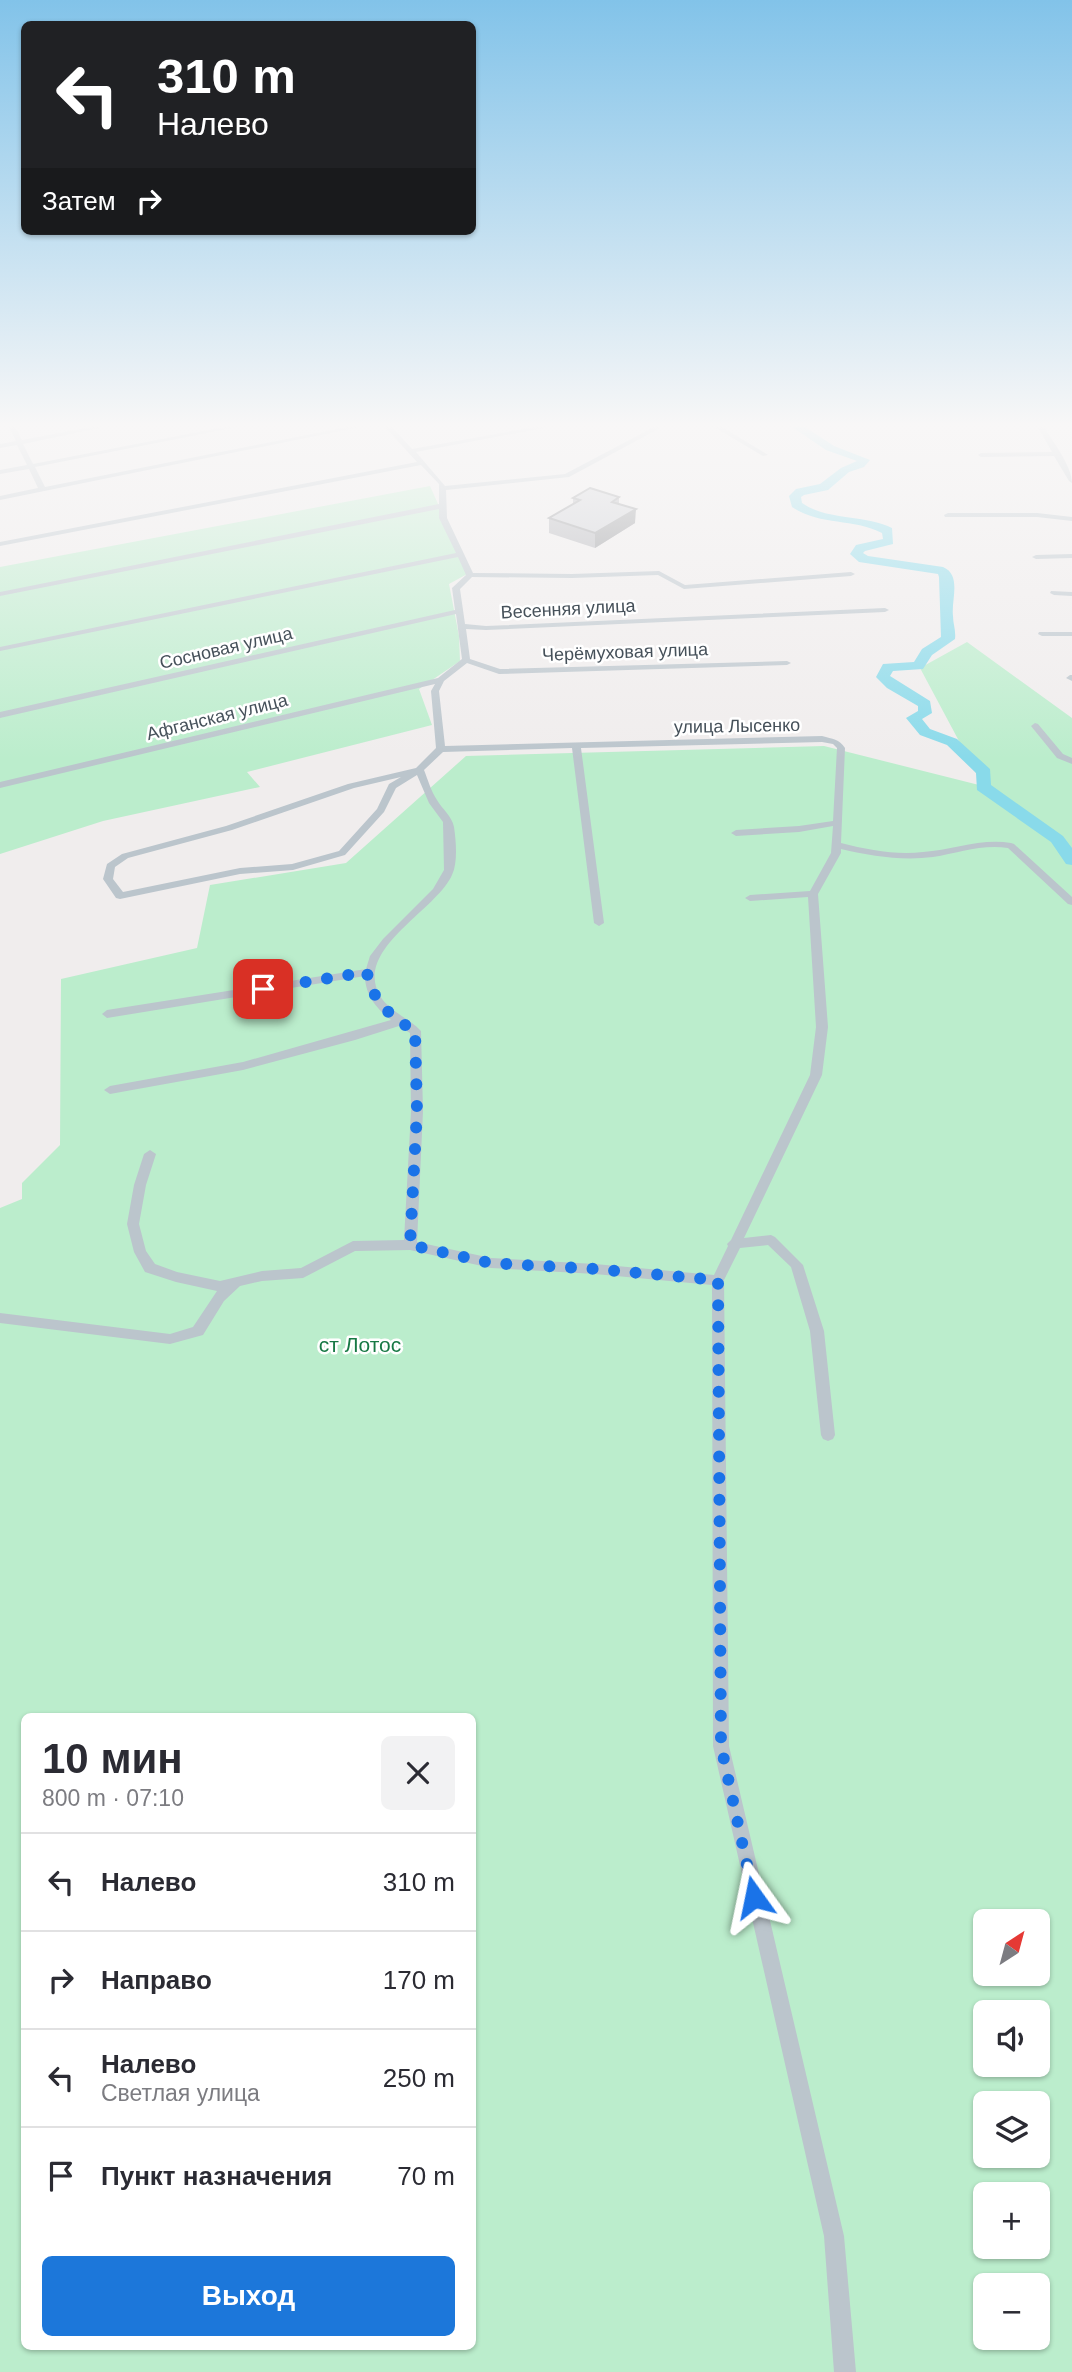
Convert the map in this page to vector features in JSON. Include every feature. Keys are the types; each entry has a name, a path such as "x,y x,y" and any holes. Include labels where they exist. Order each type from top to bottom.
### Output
{"street":[{"path":"0,544 33,538"},
{"path":"0,593 281,538"},
{"path":"453,538 470,575"},
{"path":"0,649 461,554"},
{"path":"1037,558 1072,556"},
{"path":"419,770 351,786 229,828 125,856 110,866 108,879 120,896 240,871 293,867 342,853 382,810 392,786 419,770 441,750 435,691 441,680 466,660 456,588 470,575 659,573 684,587 851,574"},
{"path":"1054,593 1072,594"},
{"name":"Весенняя улица","path":"463,626 499,628 885,610"},
{"name":"Сосновая улица","path":"0,715 459,611"},
{"path":"1042,634 1072,634"},
{"name":"Черёмуховая улица","path":"466,660 499,672 787,663"},
{"name":"Афганская улица","path":"0,785 441,680"},
{"path":"1035,726 1060,756 1072,761"},
{"name":"улица Лысенко","path":"441,750 822,739 836,742 841,748 836,852 813,894"},
{"path":"576,745 599,923"},
{"path":"410,1245 417,1111 415,1031 398,1022 376,999 367,972 386,938 434,893 449,871 449,824 432,802 419,770"},
{"path":"736,833 799,830 836,823"},
{"path":"836,845 898,857 998,843 1010,846 1072,902"},
{"path":"750,898 813,894 822,1027 816,1075 718,1280 721,1746 834,2236 845,2372"},
{"path":"107,1014 367,972"},
{"path":"110,1090 254,1063 398,1022"},
{"path":"150,1154 140,1185 133,1224 140,1252 150,1268 220,1286 262,1276 303,1273 353,1247 410,1245 491,1263 718,1280"},
{"path":"733,1244 771,1240 797,1265 817,1331 828,1435"},
{"path":"0,1318 170,1339 198,1331 219,1297 235,1283"}],"green space":[{"path":"156,538 453,538 469,573 449,584 459,636 460,661 419,689 432,725 247,772 260,787 103,821 0,854 0,567"},
{"name":"ст Лотос","path":"967,642 1072,718 1072,2372 0,2372 0,1208 22,1199 22,1183 60,1145 61,979 197,948 210,885 346,863 466,756 824,746 983,786 920,668"}],"waterway":[{"path":"889,538 889,541 860,548 856,554 864,559 943,571 948,586 946,615 949,631 948,639 927,652 918,666 888,667 883,677 925,704 925,713 913,718 925,732 952,742 984,772 983,787 1057,839 1072,860"}],"route":[{"path":"263,989 367,972 376,999 398,1022 415,1031 417,1111 410,1245 491,1263 718,1280 721,1746 754,1897"}]}
